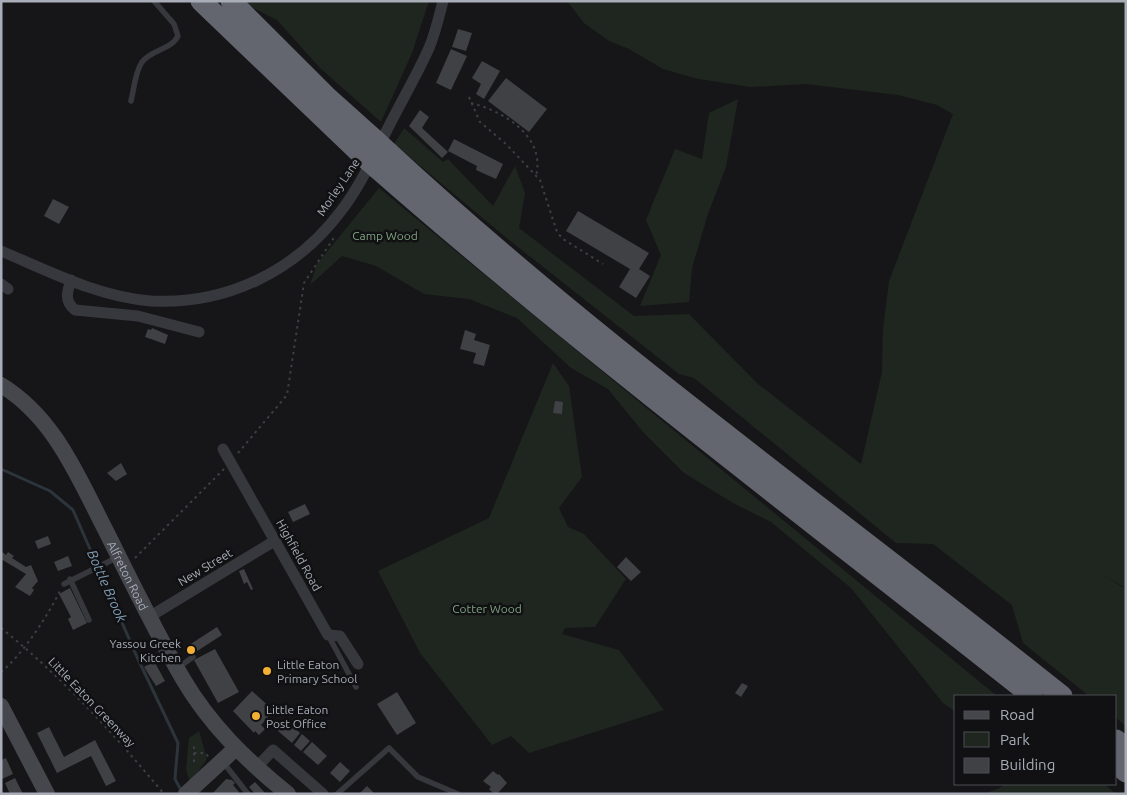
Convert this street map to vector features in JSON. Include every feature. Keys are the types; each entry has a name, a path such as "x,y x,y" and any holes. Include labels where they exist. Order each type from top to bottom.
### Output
{"highway":[{"path":"201,1 376,154 488,264 616,368 1031,695"},
{"path":"231,1 326,96 376,154 441,201 585,320 1061,695"}],"main road":[{"name":"Alfreton Road","path":"1,385 29,406 57,439 149,617 177,668 207,715 256,768 288,794"},
{"path":"1,706 47,794"},
{"path":"191,790 236,748"}],"street":[{"name":"Morley Lane","path":"1,251 71,280 123,297 152,301 174,300 236,290 258,281 285,266 323,233 340,213 361,181 430,47 443,1"},
{"path":"71,280 66,298 69,306 74,310 138,316 200,332"},
{"name":"Highfield Road","path":"223,449 328,635 340,636 358,664"},
{"name":"New Street","path":"149,617 276,540"},
{"path":"256,768 273,750 323,794"}],"lane":[{"path":"131,101 139,67 143,60 150,54 170,44 178,36 174,24 154,1"},
{"path":"64,584 70,579 103,564 122,562"},
{"path":"70,579 89,620"},
{"path":"328,635 356,687"},
{"path":"177,668 193,657"},
{"path":"337,794 389,748 418,777 458,794"},
{"path":"222,761 248,794"}],"path":[{"path":"469,98 480,122 536,176 545,191 557,232 563,239 603,264"},
{"path":"471,103 494,110 514,122 525,134 533,143 537,158 536,176"},
{"path":"122,562 220,472 232,464 236,455 287,395 304,283 336,234"},
{"path":"1,672 53,605 64,584"},
{"name":"Little Eaton Greenway","path":"1,628 54,673 117,737 164,794"},
{"path":"194,744 194,762"}],"green space":[{"path":"245,1 429,1 412,53 381,122 320,68 277,20 251,7"},
{"path":"567,1 1126,1 1126,588 1103,575 1126,589 1126,726 1117,719 1117,695 1088,695 1023,643 1012,605 933,544 896,543 694,378 679,374 509,240 394,144 404,128 443,162 448,159 493,206 515,166 525,193 519,228 634,316 689,314 758,384 861,464 882,372 883,329 889,281 953,114 937,105 898,95 806,84 751,87 698,79 663,69 629,49 609,41 584,23"},
{"path":"738,99 726,167 708,214 692,268 689,302 640,306 661,255 646,220 675,149 702,159 709,113"},
{"name":"Camp Wood","path":"379,188 996,695 954,695 954,711 943,703 851,588 771,522 733,503 684,473 643,432 608,389 571,368 517,318 469,299 424,294 376,266 342,256 310,285 317,264"},
{"name":"Cotter Wood","path":"553,363 569,386 582,477 559,508 568,527 584,534 626,579 595,627 565,628 562,634 619,650 664,710 529,753 511,736 492,745 420,653 378,571 489,518"},
{"path":"199,731 207,759 190,783 186,769 189,738"},
{"path":"1004,785 1105,785 1116,794 983,794"}],"building":[{"path":"458,29 472,33 466,51 452,47"},
{"path":"451,49 467,56 451,90 436,83"},
{"path":"482,61 500,71 484,99 476,94 481,84 472,78"},
{"path":"506,78 547,109 529,132 488,101"},
{"path":"420,110 429,117 422,128 448,152 442,158 409,126"},
{"path":"454,139 503,164 496,179 476,170 477,166 448,151"},
{"path":"53,199 69,207 59,224 44,216"},
{"path":"578,211 649,253 639,269 650,276 636,298 619,287 630,269 566,231"},
{"path":"152,328 168,335 165,344 145,337 148,329 151,330"},
{"path":"465,330 476,334 474,340 490,345 484,366 473,363 476,353 460,349"},
{"path":"555,401 563,402 562,414 553,413"},
{"path":"121,463 127,474 116,481 107,473"},
{"path":"305,504 310,514 293,522 288,512"},
{"path":"48,536 51,544 38,549 35,541"},
{"path":"1,551 6,555 8,552 14,556 12,558 26,567 31,565 38,581 32,588 34,590 30,596 15,587 26,574 1,559"},
{"path":"68,556 72,566 58,571 54,562"},
{"path":"626,557 641,572 631,581 617,567"},
{"path":"244,569 253,589 251,590 247,582 244,584 239,571"},
{"path":"70,588 87,623 73,630 68,619 71,617 59,594"},
{"path":"217,627 222,635 191,655 186,647"},
{"path":"215,649 239,692 218,703 194,660"},
{"path":"154,661 165,681 156,686 144,667"},
{"path":"742,683 748,686 741,697 735,693"},
{"path":"252,691 274,711 261,725 265,729 259,735 255,731 254,733 233,711"},
{"path":"397,692 416,723 397,735 377,704"},
{"path":"287,721 300,733 292,743 278,731"},
{"path":"49,727 64,757 95,740 116,781 106,786 91,756 57,773 37,733"},
{"path":"302,734 310,741 301,751 294,745"},
{"path":"312,742 327,756 318,765 303,752"},
{"path":"6,758 13,774 2,779 1,760"},
{"path":"340,762 350,771 340,782 330,773"},
{"path":"493,771 499,774 507,783 497,794 494,794 489,789 491,787 483,781"},
{"path":"15,778 23,794 10,794 5,783"},
{"path":"226,779 232,780 235,783 233,785 239,792 237,794 212,794"},
{"path":"255,782 266,794 255,794 249,787"},
{"path":"367,786 375,794 359,794"}],"waterway":[{"name":"Bottle Brook","path":"1,469 50,491 73,510 137,657 178,743 175,779 182,792"}],"place":[{"name":"Yassou Greek Kitchen","path":"191,650"},
{"name":"Little Eaton Primary School","path":"267,671"},
{"name":"Little Eaton Post Office","path":"256,716"}]}
